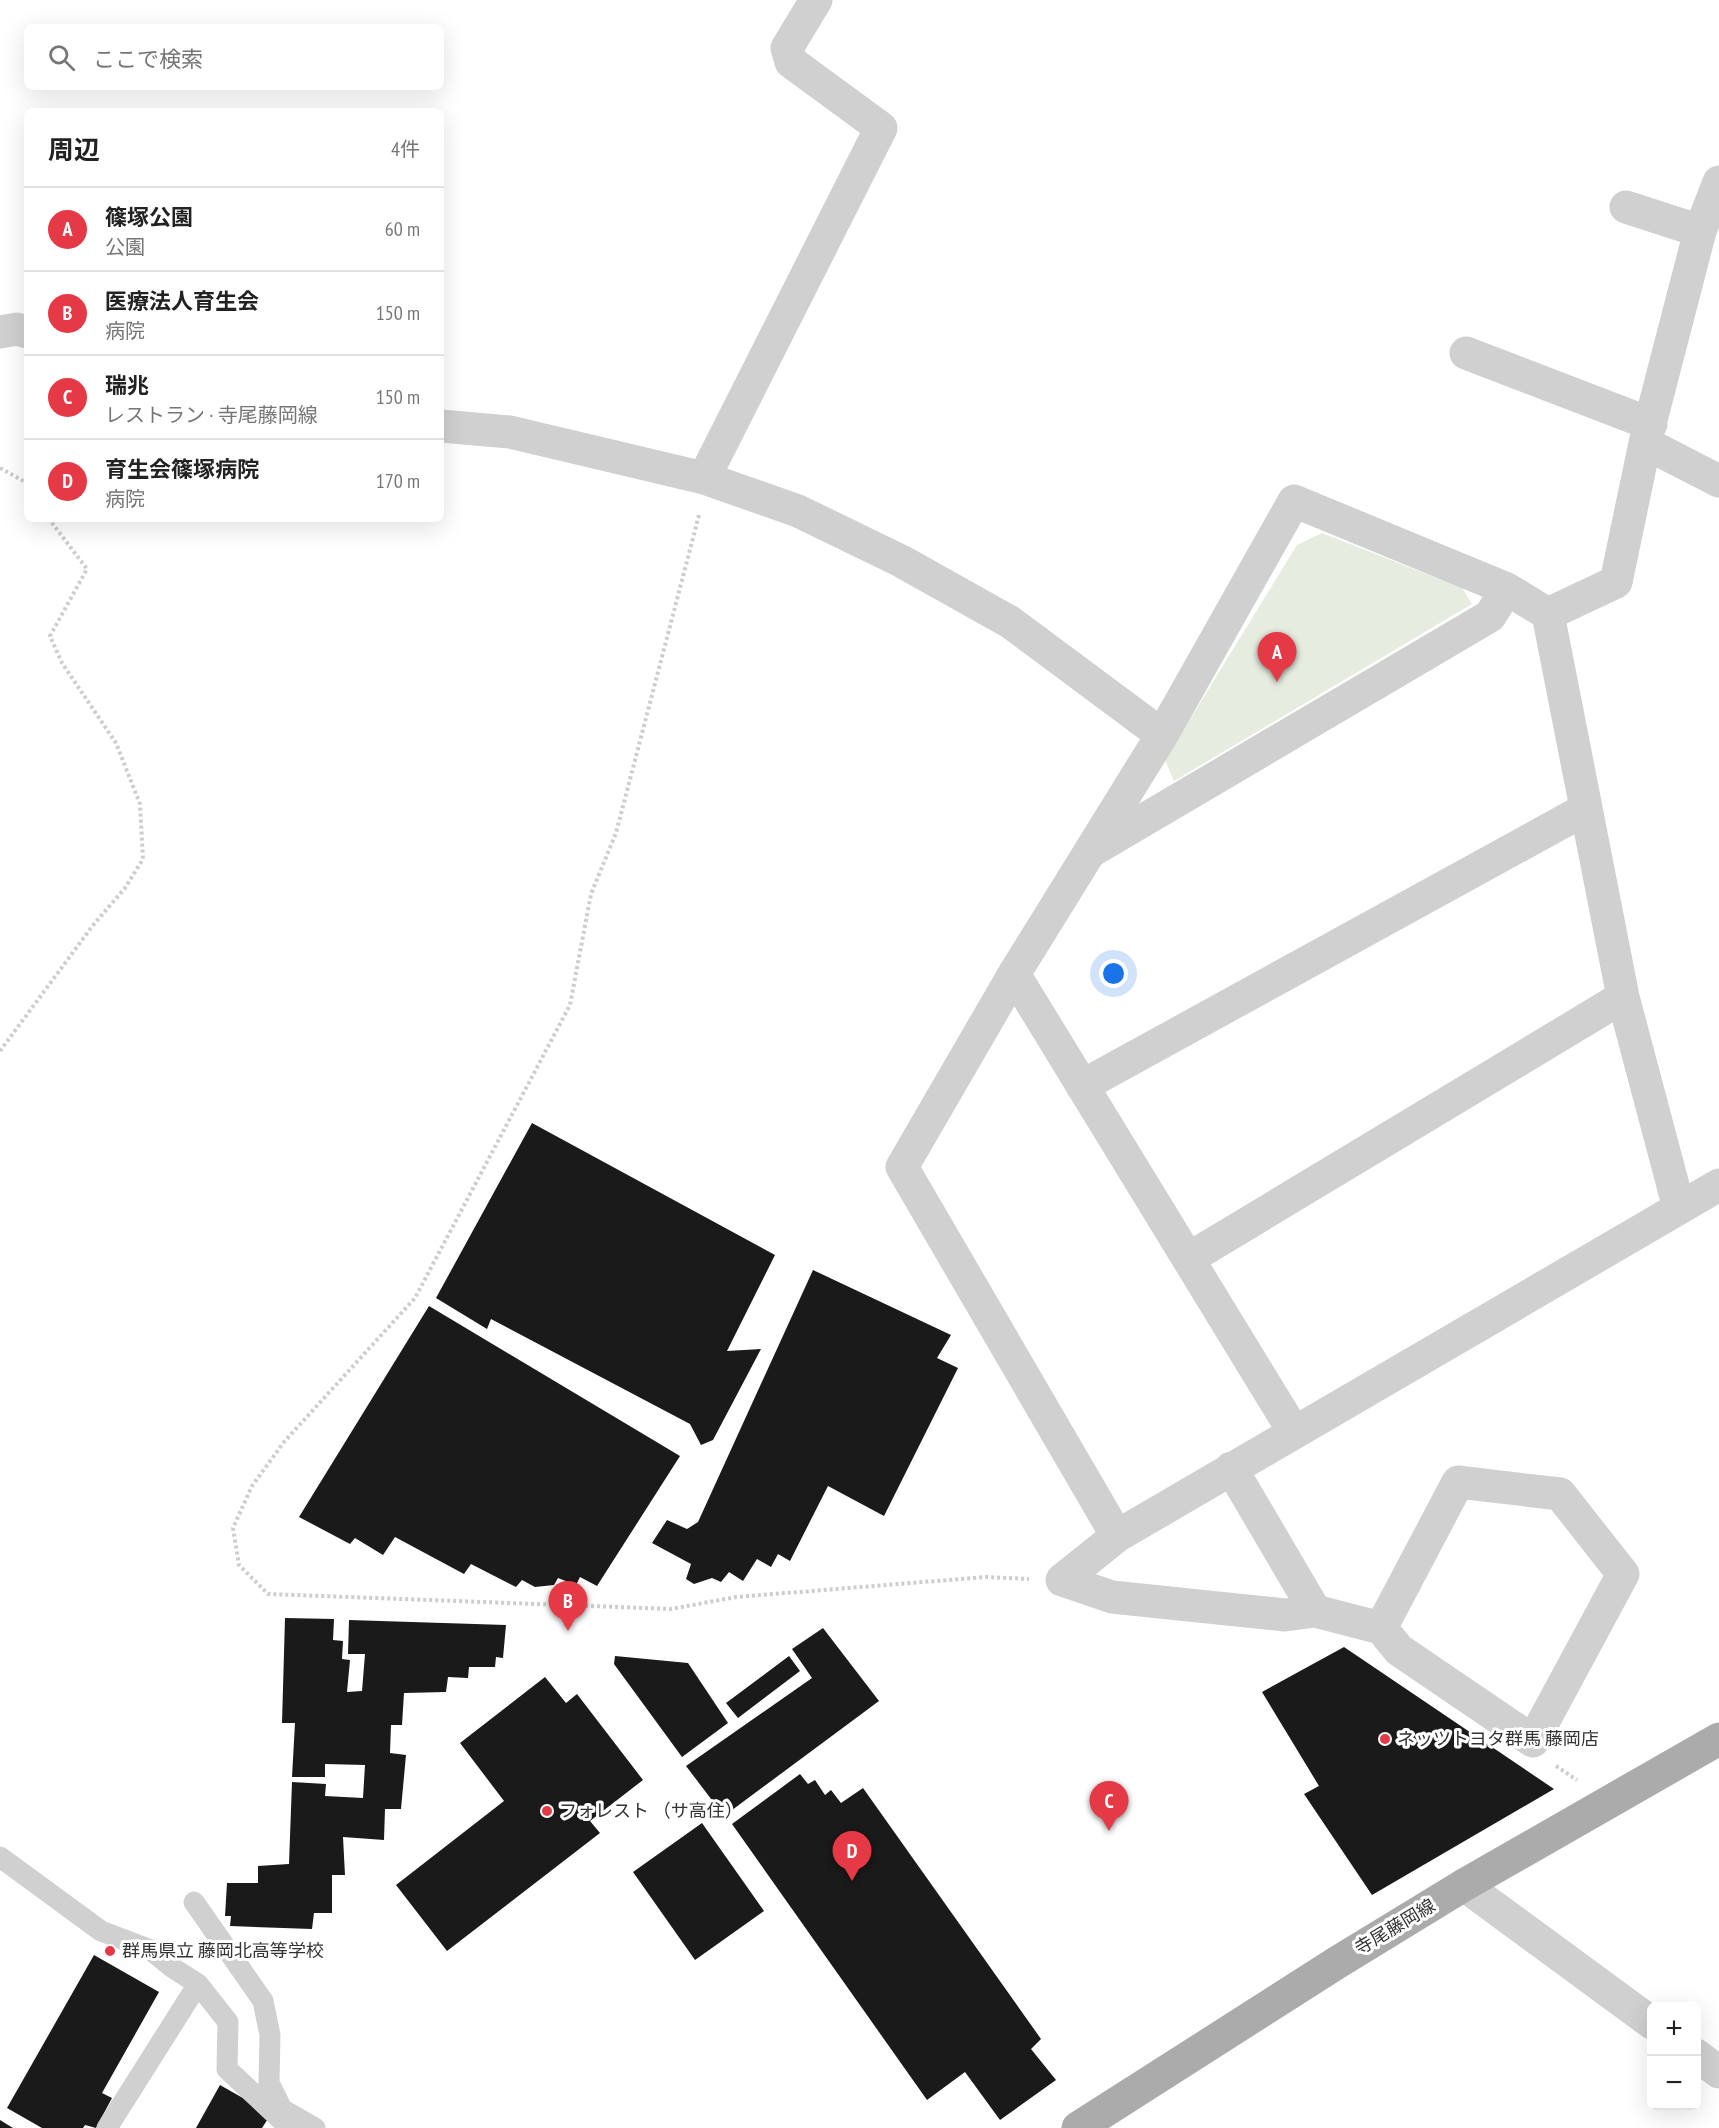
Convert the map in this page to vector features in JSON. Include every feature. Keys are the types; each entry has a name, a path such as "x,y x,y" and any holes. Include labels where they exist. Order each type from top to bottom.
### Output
{"main road":[{"name":"寺尾藤岡線","path":"1078,2128 1338,1962 1464,1885 1719,1740"}],"street":[{"path":"704,478 881,128 791,62 787,48 816,0"},
{"path":"1548,614 1616,582 1648,434 1700,231 1719,182"},
{"path":"1626,207 1700,231"},
{"path":"0,332 17,329 24,331"},
{"path":"1466,353 1648,434 1719,481"},
{"path":"444,426 510,432 704,478 798,511 901,561 1010,622 1162,735"},
{"path":"1117,1536 902,1167 1014,974 1162,735 1294,501 1507,589 1548,614 1623,997 1679,1208"},
{"path":"1089,853 1490,616 1507,589"},
{"path":"1082,1086 1586,809"},
{"path":"1014,974 1294,1432"},
{"path":"1188,1259 1623,997"},
{"path":"1062,1580 1117,1536 1719,1185"},
{"path":"1232,1468 1315,1611"},
{"path":"1062,1580 1112,1597 1285,1615 1315,1611 1381,1628 1399,1650 1533,1741 1623,1574 1560,1494 1458,1482 1381,1628"},
{"path":"1464,1885 1647,2019"},
{"path":"1697,2056 1719,2072"}],"lane":[{"path":"0,1857 101,1931 151,1950 198,1984 228,2022 228,2069 290,2128"},
{"path":"194,1902 263,2001 270,2035 269,2083 282,2109 315,2128"},
{"path":"107,2128 198,1984"}],"path":[{"path":"0,468 24,481"},
{"path":"704,478 704,498 616,833 591,894 570,1005 415,1298 284,1442 252,1486 233,1528 239,1565 268,1594 671,1609 736,1597 986,1577 1062,1580"},
{"path":"0,1051 94,924 125,888 143,859 140,804 116,743 62,663 50,636 87,569 51,522"},
{"path":"1533,1741 1538,1754 1610,1802"}],"shaded area":[{"path":"1322,533 1462,588 1472,604 1174,781 1165,760 1297,545"}],"building":[{"path":"532,1123 775,1255 727,1351 761,1349 713,1440 701,1445 690,1424 491,1319 487,1329 436,1298"},
{"path":"813,1270 951,1335 937,1358 958,1368 884,1516 828,1486 790,1561 778,1554 771,1567 757,1559 743,1581 729,1572 721,1582 712,1578 694,1584 686,1579 691,1564 652,1543 667,1520 687,1529 698,1522"},
{"path":"429,1306 680,1456 597,1586 580,1577 576,1585 558,1578 554,1585 535,1587 522,1580 516,1587 471,1564 464,1574 395,1537 383,1555 355,1538 350,1544 299,1517"},
{"path":"285,1618 334,1619 333,1640 343,1641 342,1659 350,1660 347,1692 362,1691 365,1654 348,1654 349,1620 506,1625 503,1658 496,1657 495,1667 469,1667 468,1678 448,1677 446,1692 404,1693 402,1725 391,1725 390,1753 406,1755 401,1809 385,1809 384,1840 343,1837 345,1875 332,1875 332,1913 314,1913 312,1929 230,1926 231,1916 225,1916 227,1883 258,1883 258,1866 289,1864 292,1782 326,1784 325,1796 363,1798 365,1765 325,1764 325,1777 292,1777 295,1723 282,1723"},
{"path":"823,1628 879,1701 724,1816 686,1766 812,1678 792,1649"},
{"name":"ネッツトヨタ群馬 藤岡店","path":"1344,1647 1554,1789 1372,1895 1304,1794 1319,1786 1262,1692"},
{"path":"615,1656 688,1663 728,1723 682,1757 614,1664"},
{"path":"789,1656 800,1671 738,1718 726,1703"},
{"name":"フォレスト （サ高住）","path":"545,1677 566,1703 577,1694 643,1780 590,1821 600,1833 447,1951 396,1885 504,1801 460,1743"},
{"path":"800,1774 808,1784 815,1780 825,1795 831,1790 841,1803 863,1788 1041,2039 1031,2049 1056,2080 1000,2120 965,2072 927,2100 732,1824"},
{"path":"702,1823 764,1911 695,1960 633,1872"},
{"path":"94,1955 159,1992 102,2093 112,2098 96,2128 85,2125 83,2128 42,2128 7,2108"},
{"path":"220,2085 271,2114 262,2128 196,2128"},
{"path":"0,2120 13,2128 0,2128"}],"place":[{"name":"篠塚公園","path":"1277,682"},
{"name":"医療法人育生会","path":"568,1631"},
{"name":"ネッツトヨタ群馬 藤岡店","path":"1385,1739"},
{"name":"フォレスト （サ高住）","path":"547,1811"},
{"name":"瑞兆","path":"1109,1831"},
{"name":"育生会篠塚病院","path":"852,1881"},
{"name":"群馬県立 藤岡北高等学校","path":"110,1951"}]}
